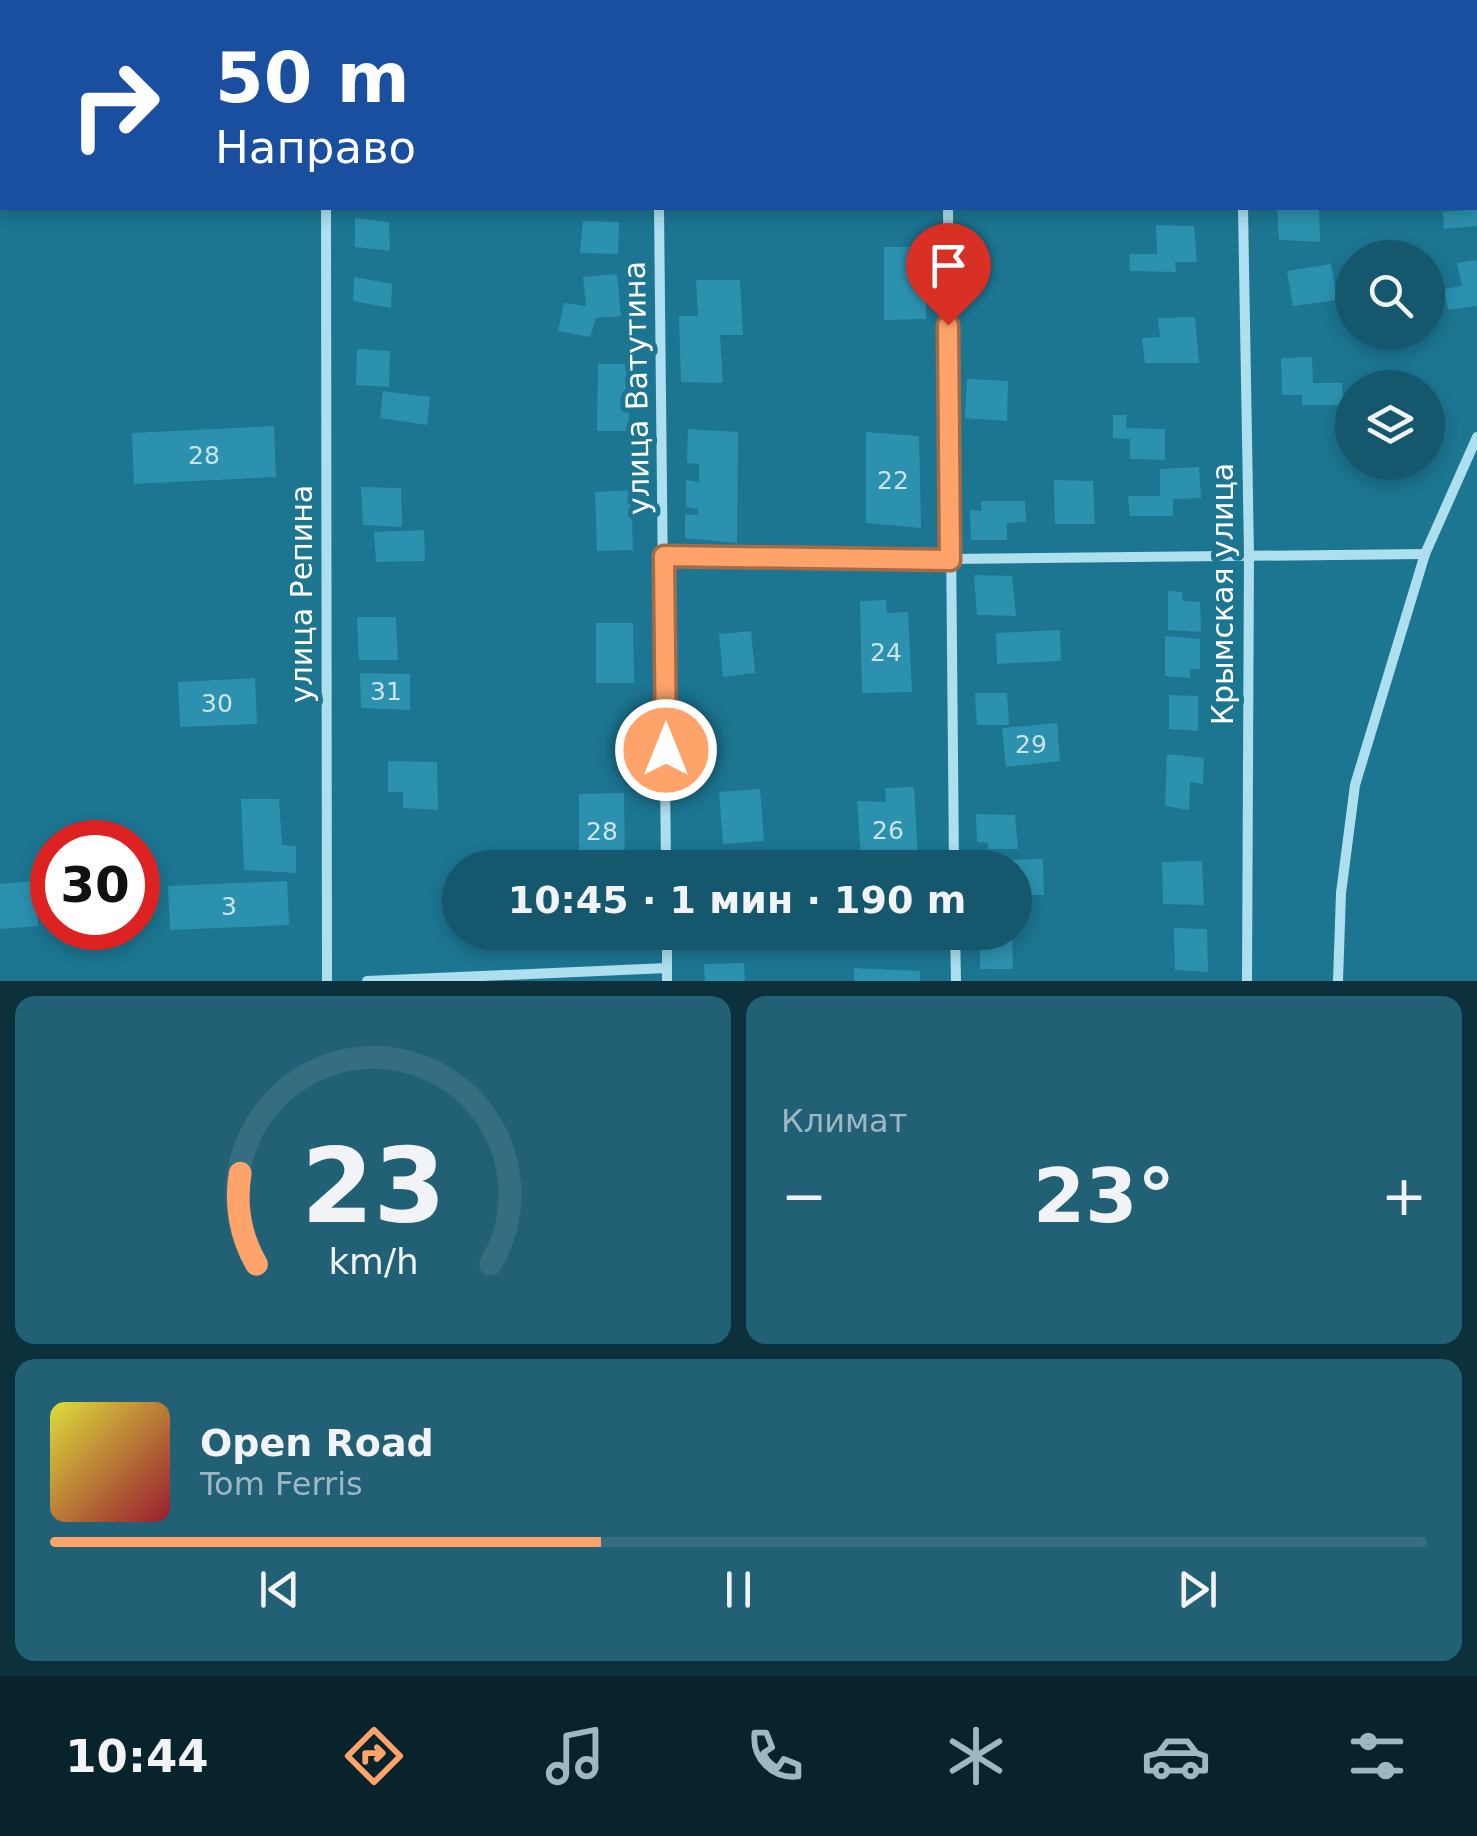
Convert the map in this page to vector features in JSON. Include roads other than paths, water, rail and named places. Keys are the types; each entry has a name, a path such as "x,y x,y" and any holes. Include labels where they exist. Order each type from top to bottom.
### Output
{"street":[{"name":"улица Репина","path":"326,210 327,981"},
{"name":"улица Ватутина","path":"659,210 666,850"},
{"path":"948,210 954,850"},
{"name":"Крымская улица","path":"1244,210 1249,554 1247,981"},
{"path":"1338,981 1341,893 1355,785 1425,554 1477,437"},
{"path":"664,556 950,560 1425,554"},
{"path":"667,950 667,981"},
{"path":"955,950 956,981"},
{"path":"367,981 667,968"}]}
